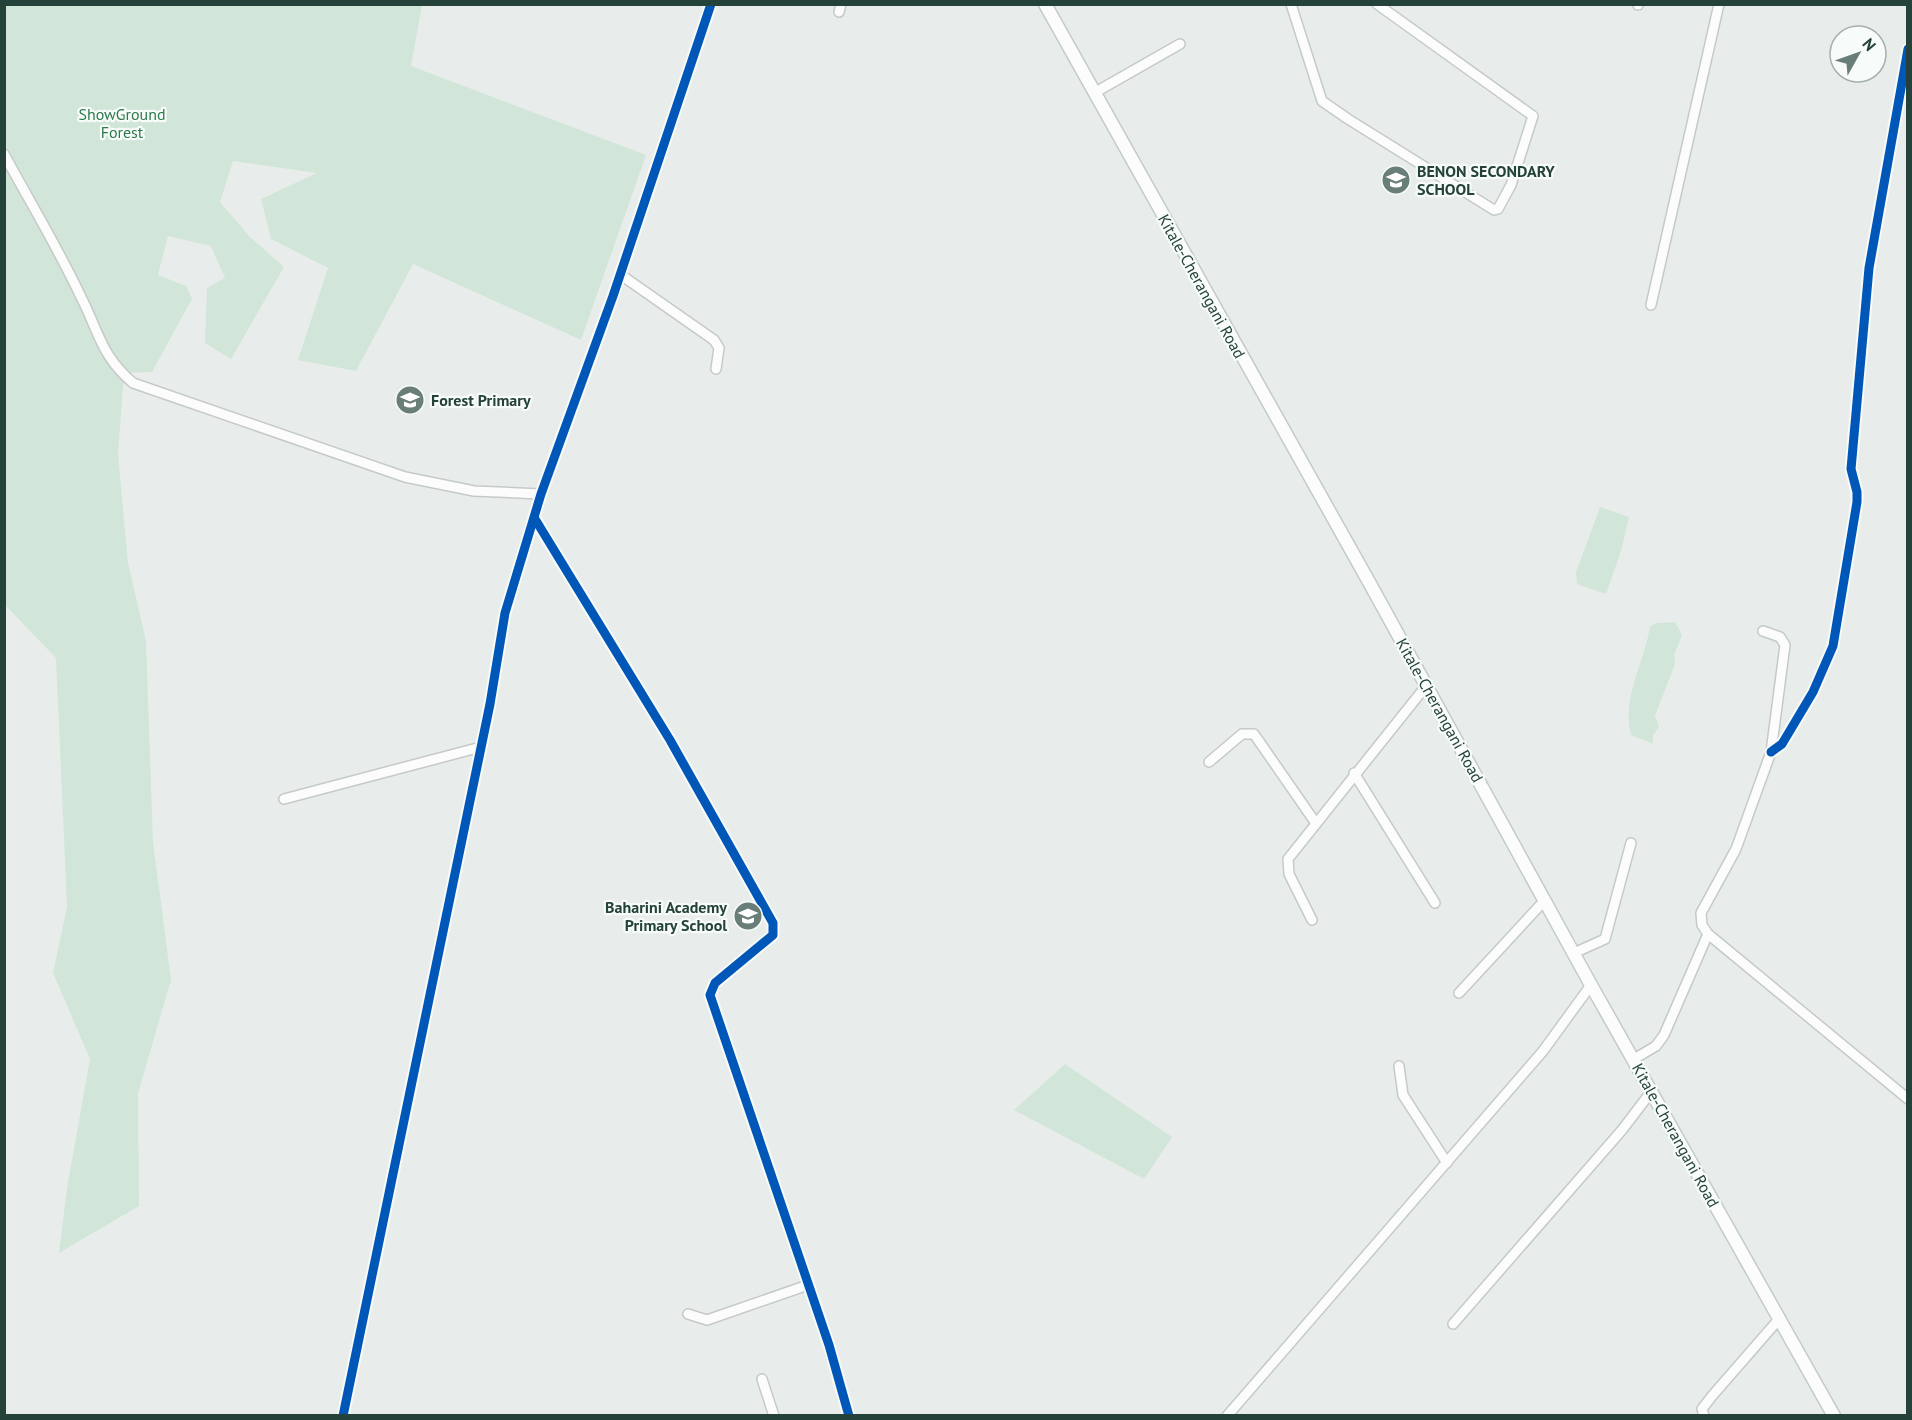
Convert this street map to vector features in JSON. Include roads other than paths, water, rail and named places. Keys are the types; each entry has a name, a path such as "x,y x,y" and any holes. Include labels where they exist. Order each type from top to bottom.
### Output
{"main road":[{"name":"Kitale-Cherangani Road","path":"1045,4 1591,985 1834,1416"}],"street":[{"path":"343,1416 481,747 505,613 541,494 621,274 711,4"},
{"path":"1291,4 1318,94 1328,106 1494,210 1498,209 1511,185 1533,116 1377,4"},
{"path":"1651,304 1719,4"},
{"path":"1094,93 1180,44"},
{"path":"1771,752 1782,744 1813,692 1833,646 1857,502 1851,469 1869,268 1908,49"},
{"path":"4,154 81,297 98,338 114,367 133,383 405,477 474,491 541,494"},
{"path":"621,274 714,340 719,348 716,369"},
{"path":"535,519 670,740 773,923 773,935 716,983 710,995 830,1344 849,1416"},
{"path":"1763,631 1780,637 1785,645 1771,752 1736,849 1701,913 1702,925 1708,934 1908,1099"},
{"path":"1312,920 1289,874 1286,862 1315,822 1426,686"},
{"path":"1209,762 1242,734 1254,734 1315,822"},
{"path":"284,799 481,747"},
{"path":"1354,773 1435,903"},
{"path":"1574,953 1605,939 1631,843"},
{"path":"1460,993 1545,900"},
{"path":"1634,1059 1656,1046 1664,1035 1708,934"},
{"path":"1227,1416 1543,1051 1591,985"},
{"path":"1399,1066 1403,1095 1447,1163"},
{"path":"1453,1324 1622,1130 1651,1092"},
{"path":"687,1314 707,1320 808,1285"},
{"path":"1704,1416 1702,1409 1712,1396 1780,1318"},
{"path":"762,1379 774,1416"}],"place":[{"name":"BENON SECONDARY SCHOOL","path":"1396,180"},
{"name":"Forest Primary","path":"410,400"},
{"name":"Baharini Academy Primary School","path":"748,916"}],"park label":[{"name":"ShowGround Forest","path":"122,123"}]}
